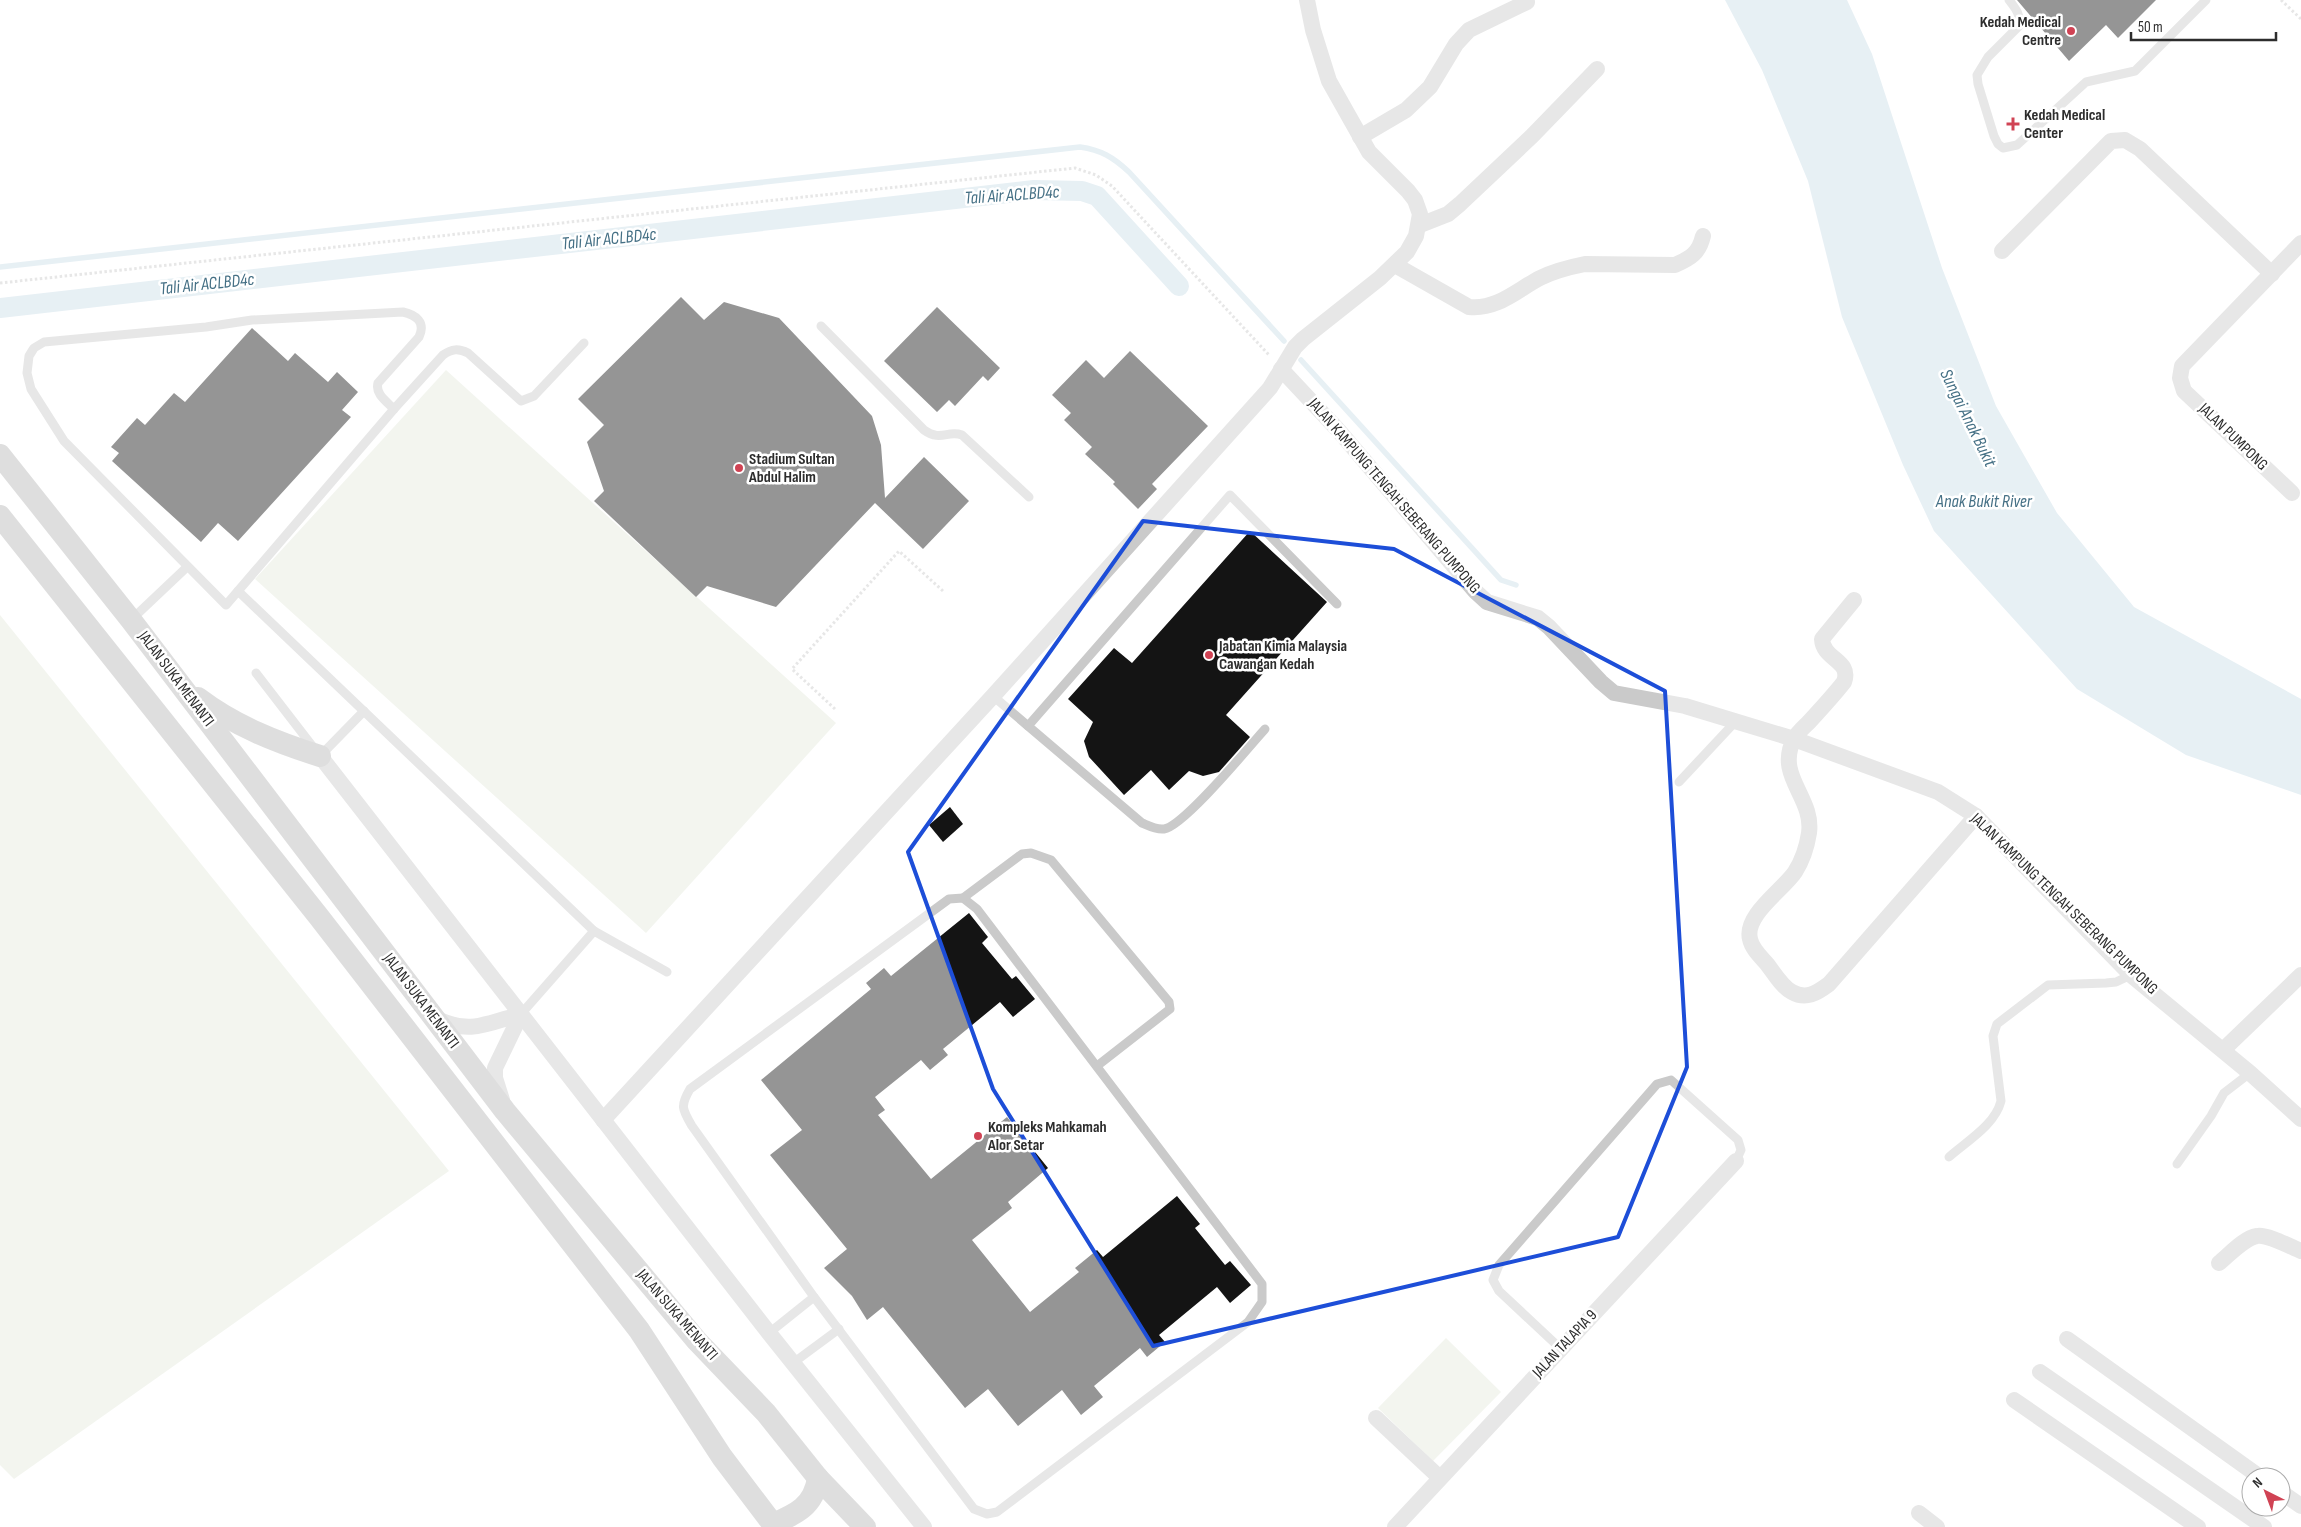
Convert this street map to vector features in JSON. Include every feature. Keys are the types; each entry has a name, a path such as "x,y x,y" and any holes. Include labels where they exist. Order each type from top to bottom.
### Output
{"main road":[{"name":"JALAN SUKA MENANTI","path":"0,455 131,620 505,1110 697,1341 766,1412 818,1478 865,1527"},
{"name":"JALAN SUKA MENANTI","path":"0,516 325,924 633,1322 722,1456 774,1525"},
{"path":"176,680 200,699 247,729 320,756"},
{"path":"774,1525 802,1510 813,1496 818,1478"}],"street":[{"path":"603,1120 993,696 1270,388 1302,339 1395,265 1413,244 1420,225 1420,214 1415,200 1380,165 1360,137 1329,81 1313,30 1307,0"},
{"path":"1360,137 1406,110 1430,87 1456,44 1469,30 1527,2"},
{"path":"1420,225 1448,214 1454,209 1532,136 1597,68"},
{"path":"2002,251 2111,141 2125,140 2140,149 2272,274 2301,242"},
{"path":"1395,265 1469,307 1481,308 1495,304 1541,278 1571,267 1585,264 1675,265 1684,262 1700,248 1703,236"},
{"name":"JALAN PUMPONG","path":"2272,274 2182,366 2180,378 2184,390 2292,493"},
{"name":"JALAN KAMPUNG TENGAH SEBERANG PUMPONG","path":"1282,369 1339,431 1475,591 1487,602 1538,618 1549,627 1600,682 1614,693 1685,706 1794,739 1938,792 1976,816 2131,975 2223,1050 2301,1119"},
{"path":"1854,600 1822,639 1825,650 1846,670 1844,682 1794,739 1788,762 1790,774 1806,806 1810,820 1804,852 1795,872 1753,918 1749,930 1750,939 1756,951 1789,991 1799,996 1809,996 1829,984 1976,816"},
{"path":"320,756 793,1364 924,1527"},
{"path":"2223,1050 2301,975"},
{"path":"433,1017 451,1026 464,1028 521,1014"},
{"path":"505,1110 498,1089 495,1068 521,1014"},
{"name":"JALAN TALAPIA 9","path":"1395,1527 1736,1161"},
{"path":"2219,1263 2249,1238 2257,1236 2264,1236 2301,1251"},
{"path":"2067,1339 2246,1467"},
{"path":"2040,1372 2264,1527"},
{"path":"2014,1400 2198,1527"},
{"path":"1376,1418 1440,1478"},
{"path":"1919,1513 1937,1527"}],"lane":[{"path":"2009,0 2018,10 2019,26 1988,57 1977,75 1994,136 1998,144 2003,148 2017,144 2086,82 2135,71 2206,0"},
{"path":"394,409 378,393 378,383 419,337 422,330 422,324 418,319 403,312 252,320 206,327 44,342 34,348 29,356 27,373 31,389 64,441 226,605 394,409 443,355 451,350 460,349 468,352 521,401 534,396 584,343"},
{"path":"821,326 924,430 935,436 955,433 962,435 1029,498"},
{"path":"1028,726 1230,496 1337,604"},
{"path":"131,620 187,567"},
{"path":"238,591 594,931 667,972"},
{"path":"256,673 320,756 364,711"},
{"path":"993,696 1142,823 1154,828 1166,829 1186,815 1265,729"},
{"path":"1679,782 1736,721"},
{"path":"963,898 977,909 1262,1284 1262,1302 1248,1322 997,1512 987,1514 974,1509 814,1296 692,1126 683,1111 683,1101 690,1089 949,899 963,898 1022,854 1032,853 1052,860 1169,1002 1170,1009 1097,1066"},
{"path":"521,1014 594,931"},
{"path":"1949,1157 1993,1119 1999,1110 2001,1101 1993,1036 1997,1024 2048,985 2116,982 2131,975"},
{"path":"2177,1164 2208,1121 2224,1093 2250,1073"},
{"path":"1561,1349 1499,1291 1493,1280 1499,1265 1657,1084 1671,1080 1738,1140 1741,1150 1736,1161"},
{"path":"769,1333 814,1296"},
{"path":"793,1364 839,1329"}],"path":[{"path":"2280,0 2301,19"},
{"path":"0,283 1075,168 1096,175 1112,186 1282,369"},
{"path":"835,709 792,669 899,552 943,591"}],"highlighted area":[{"path":"1143,521 1394,549 1665,691 1687,1067 1618,1237 1153,1346 993,1089 908,852"}],"shaded area":[{"path":"446,370 836,723 646,933 255,579"},
{"path":"0,615 449,1171 14,1479 0,1465"},
{"path":"1446,1338 1501,1392 1433,1461 1378,1408"}],"water":[{"name":"Anak Bukit River","path":"1725,0 1847,0 1872,54 1942,268 1996,406 2057,513 2134,607 2301,699 2301,795 2186,755 2077,689 1934,531 1903,465 1842,317 1808,181 1762,70"}],"building":[{"name":"Kedah Medical Centre","path":"2017,0 2156,0 2118,38 2106,25 2069,61"},
{"name":"Stadium Sultan Abdul Halim","path":"681,297 704,320 724,302 779,318 872,416 881,445 885,498 924,457 969,501 923,549 875,503 776,607 707,586 696,597 594,501 604,491 587,442 604,425 578,399"},
{"path":"937,307 1000,368 988,381 983,376 955,406 949,400 937,412 884,361"},
{"path":"252,328 288,361 295,353 328,382 337,372 358,392 342,410 351,417 238,541 218,523 201,542 112,461 119,453 111,447 137,418 145,425 174,393 185,402"},
{"path":"1130,351 1208,426 1152,484 1157,489 1138,509 1113,484 1115,482 1085,454 1092,447 1064,420 1071,413 1052,395 1086,360 1104,378"},
{"name":"Jabatan Kimia Malaysia Cawangan Kedah","path":"1250,531 1327,602 1226,715 1250,737 1219,772 1203,776 1189,771 1169,790 1151,770 1124,795 1089,757 1084,741 1093,722 1068,699 1114,648 1132,663"},
{"path":"950,807 963,824 943,842 929,825"},
{"path":"969,913 988,937 982,943 1012,979 1016,976 1035,999 1013,1017 1000,1002 943,1049 948,1055 930,1070 921,1060 875,1097 885,1110 878,1115 931,1179 1007,1117 1048,1168 1008,1202 1012,1208 972,1240 1030,1312 1079,1272 1075,1268 1097,1250 1103,1257 1177,1196 1200,1224 1195,1228 1225,1265 1230,1261 1251,1285 1230,1303 1217,1287 1159,1335 1165,1342 1147,1357 1140,1348 1094,1386 1103,1397 1081,1415 1062,1390 1018,1426 988,1389 965,1408 883,1307 867,1320 852,1296 824,1268 847,1249 770,1155 802,1130 761,1080 871,989 866,983 884,968 891,976"}],"waterway":[{"path":"0,267 1080,147 1106,155 1118,162 1129,172 1284,341"},
{"name":"Tali Air ACLBD4c","path":"0,308 1034,190 1082,191 1097,196 1179,286"},
{"path":"1301,360 1501,580 1516,585"}],"place":[{"name":"Kedah Medical Centre","path":"2071,31"},
{"name":"Kedah Medical Center","path":"2013,124"},
{"name":"Stadium Sultan Abdul Halim","path":"739,468"},
{"name":"Jabatan Kimia Malaysia Cawangan Kedah","path":"1209,655"},
{"name":"Kompleks Mahkamah Alor Setar","path":"978,1136"}],"water label":[{"name":"Sungai Anak Bukit","path":"1968,418"}]}
